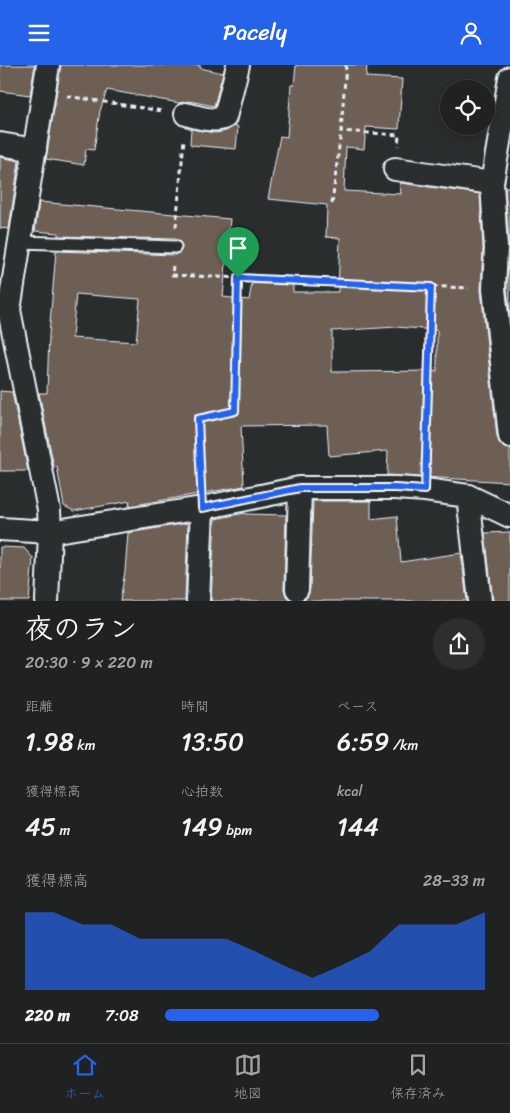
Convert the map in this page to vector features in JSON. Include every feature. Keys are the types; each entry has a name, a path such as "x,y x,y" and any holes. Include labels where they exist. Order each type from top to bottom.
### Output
{"street":[{"path":"47,601 49,510 5,310 20,242 48,65"},
{"path":"186,114 220,120 225,117 238,65"},
{"path":"510,78 492,183 496,248 494,289 510,436"},
{"path":"0,143 35,150"},
{"path":"395,169 492,183"},
{"path":"297,589 300,488"},
{"path":"0,529 50,532 202,508 300,488 396,488 425,490 468,496 510,516"},
{"path":"468,496 480,601"},
{"path":"198,601 202,508"}],"lane":[{"path":"20,242 175,247"}],"path":[{"path":"332,204 341,131 346,65"},
{"path":"44,93 186,114 172,275 494,289"},
{"path":"341,131 399,135 395,169"},
{"path":"202,508 198,419 235,411 238,278"},
{"path":"425,490 431,287"}],"building":[{"path":"0,65 35,65 30,95 0,91"},
{"path":"61,65 200,65 200,68 223,73 214,106 189,101 179,103 107,90 100,111 94,150 86,149 84,165 46,159"},
{"path":"296,65 367,65 366,77 402,79 399,129 366,127 364,149 346,147 344,191 401,194 400,183 480,194 483,248 481,290 497,437 504,448 510,449 510,482 387,475 388,451 329,456 327,425 241,426 244,486 129,506 130,501 74,511 64,506 57,467 54,467 39,393 47,393 49,335 56,251 175,255 181,251 182,247 179,241 175,239 58,236 58,233 35,231 39,202 230,219 223,297 249,300 252,283 293,284 293,292 338,292 340,238 326,237 327,205 268,199 280,136 287,137 291,85 294,85","holes":["76,294 140,299 136,342 72,338","396,327 437,330 437,371 332,372 332,331"]},
{"path":"234,126 238,127 236,149 191,145 190,143 191,129 216,133 226,131"},
{"path":"0,157 19,161 9,229 0,228"},
{"path":"505,187 510,187 510,315 507,289 509,247"},
{"path":"0,391 12,392 28,471 0,471"},
{"path":"313,501 371,501 371,519 397,516 401,562 461,553 467,601 303,601 308,596 310,589"},
{"path":"245,513 286,515 284,589 286,596 291,601 211,601 215,519"},
{"path":"188,523 185,601 120,601 128,533"},
{"path":"510,532 510,601 493,601 485,533"},
{"path":"0,547 24,548 33,558 29,601 0,601"}],"route":[{"path":"238,278 431,287 425,490 396,488 300,488 202,508 198,419 235,411 238,278"}]}
